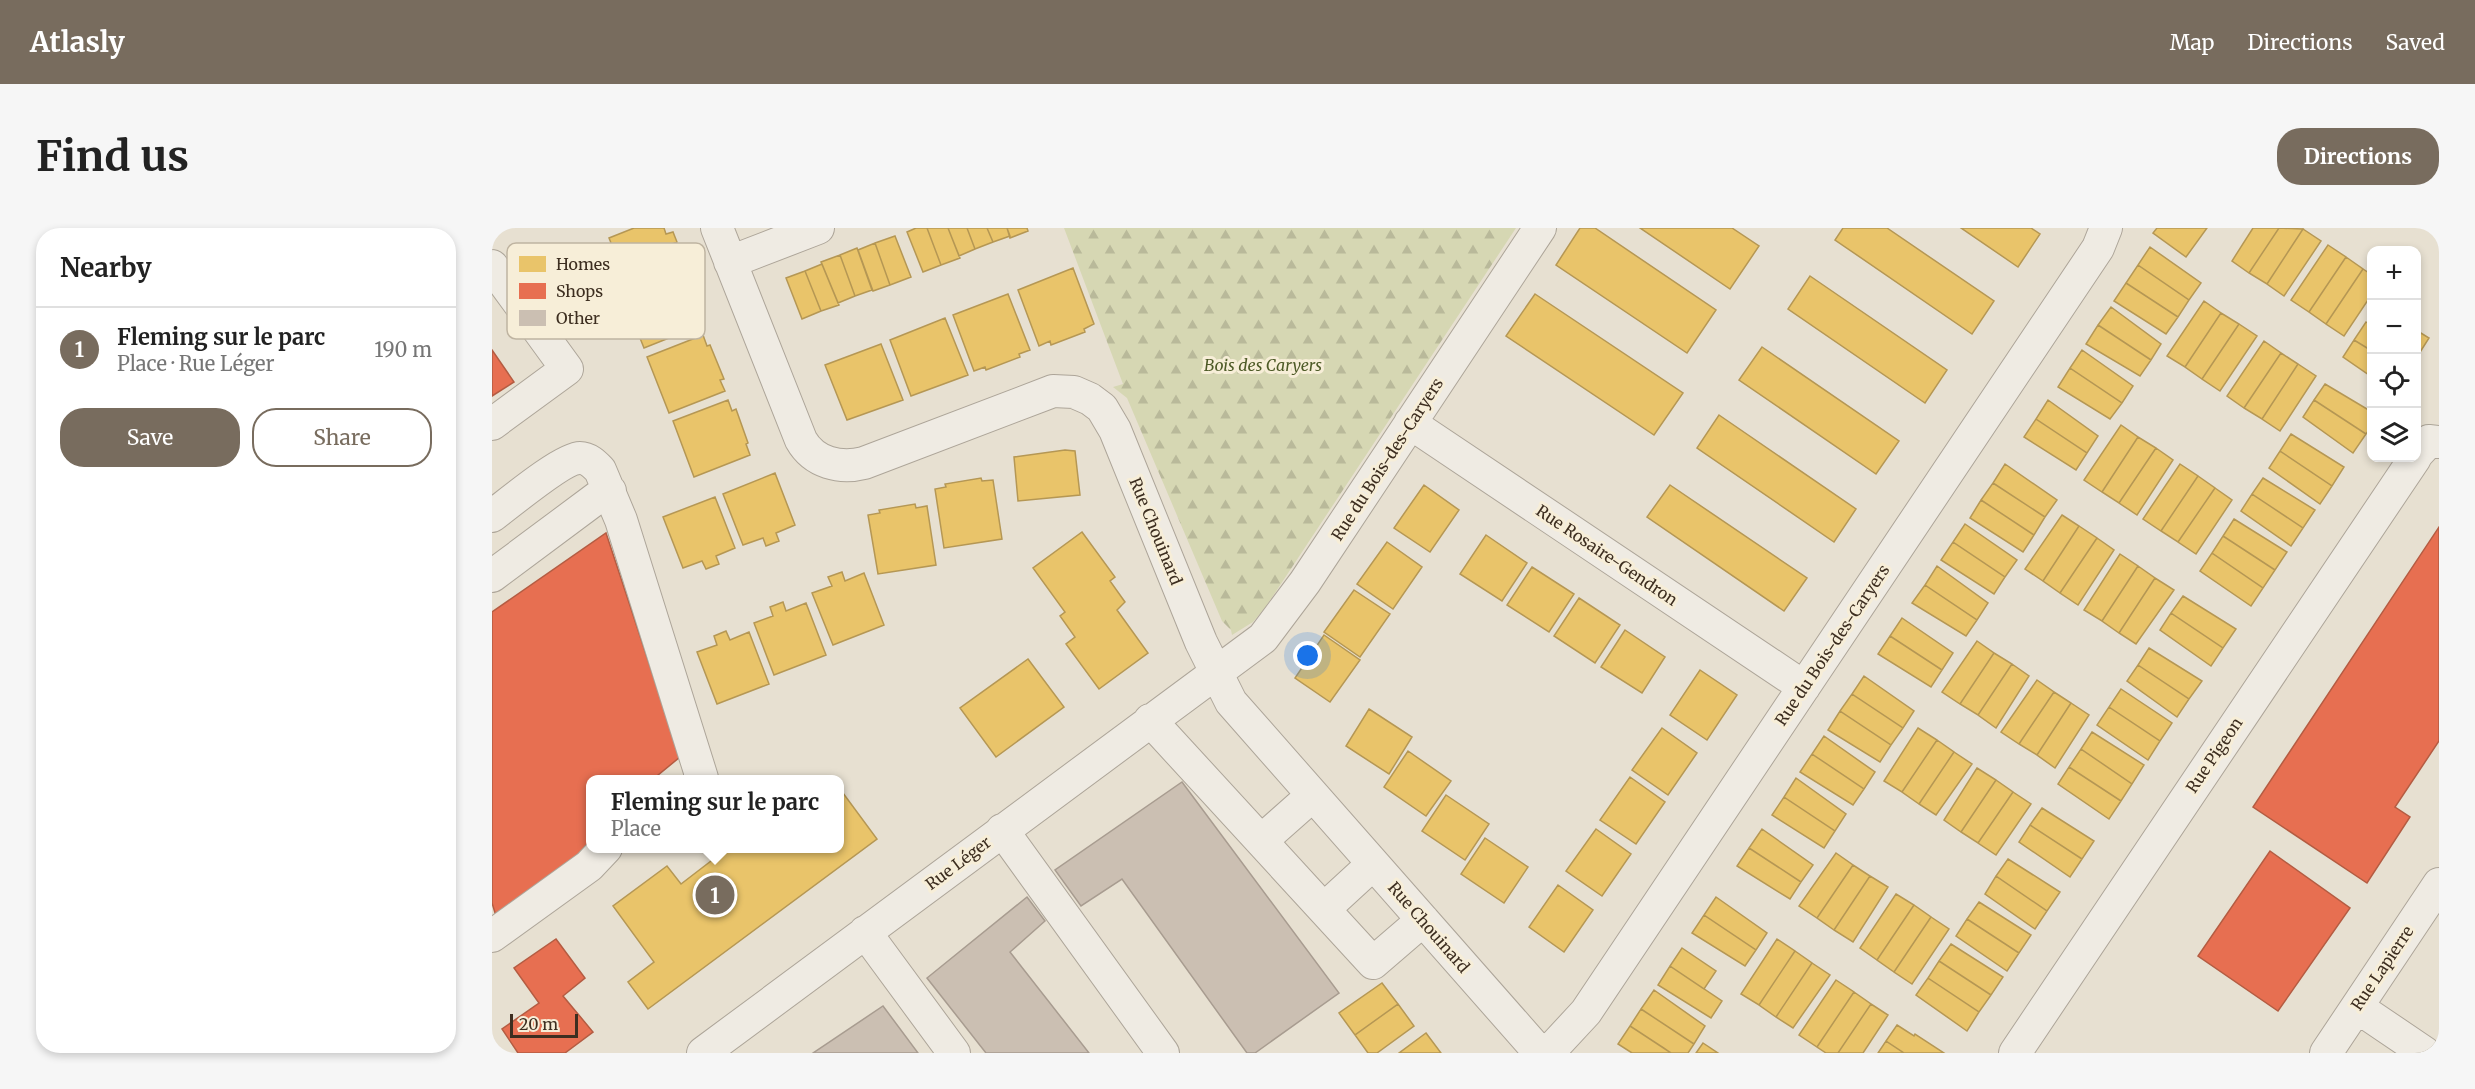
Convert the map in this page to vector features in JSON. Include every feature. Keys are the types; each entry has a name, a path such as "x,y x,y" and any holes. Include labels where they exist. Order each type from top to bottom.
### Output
{"street":[{"name":"Rue Chouinard","path":"717,228 801,440 810,452 825,461 843,466 864,463 1046,393 1074,392 1096,403 1115,430 1215,673 1231,702 1540,1053"},
{"path":"730,262 818,228"},
{"name":"Rue du Bois-des-Caryers","path":"1215,673 1255,645 1274,626 1540,228"},
{"name":"Rue du Bois-des-Caryers","path":"1548,1053 1586,1012 2098,248 2106,228"},
{"path":"492,266 507,287"},
{"path":"492,424 567,369 545,339"},
{"name":"Rue Rosaire-Gendron","path":"1410,423 1804,687"},
{"name":"Rue Pigeon","path":"2015,1053 2425,449"},
{"path":"492,516 573,459 580,458 594,463 606,479 701,775"},
{"path":"492,576 598,497 610,491"},
{"name":"Rue Léger","path":"711,1051 865,932 1215,673"},
{"path":"1150,720 1373,963 1423,920"},
{"path":"1261,841 1313,795"},
{"path":"1002,830 1163,1053"},
{"path":"492,936 589,866 602,853"},
{"path":"1324,909 1373,864"},
{"name":"Rue Lapierre","path":"2326,1053 2439,884"},
{"path":"865,932 954,1053"},
{"path":"2357,1007 2425,1053"}],"green space":[{"name":"Bois des Caryers","path":"1064,228 1516,228 1265,608 1253,622 1232,635 1231,630 1222,621 1127,398 1113,387 1123,384"}],"building: Homes":[{"path":"634,228 664,228 666,234 673,232 677,242 611,243 609,238"},
{"path":"916,228 927,228 941,265 923,272 907,232"},
{"path":"927,228 948,228 960,258 941,265"},
{"path":"948,228 967,228 975,249 959,256"},
{"path":"967,228 987,228 993,242 975,249"},
{"path":"987,228 1007,228 1010,236 993,242"},
{"path":"1007,228 1027,228 1028,231 1010,238"},
{"path":"1580,228 1595,228 1716,310 1687,353 1556,265"},
{"path":"1640,228 1732,228 1759,246 1730,289"},
{"path":"1843,228 1887,228 1994,301 1972,334 1835,240"},
{"path":"1961,228 2031,228 2040,234 2018,267"},
{"path":"2157,228 2207,228 2186,257 2153,233"},
{"path":"2253,228 2279,228 2249,273 2232,261"},
{"path":"2279,228 2303,229 2267,284 2249,273"},
{"path":"2303,229 2321,241 2284,296 2267,284"},
{"path":"895,236 911,277 890,285 875,243"},
{"path":"875,243 890,285 873,291 858,250"},
{"path":"2328,245 2346,257 2309,312 2291,300"},
{"path":"2150,247 2201,283 2189,300 2138,265"},
{"path":"857,248 872,290 855,296 840,255"},
{"path":"840,255 855,296 838,303 821,262"},
{"path":"2346,257 2363,269 2326,324 2309,312"},
{"path":"822,264 839,305 821,311 805,271"},
{"path":"2138,265 2189,300 2178,317 2126,283"},
{"path":"1073,268 1094,324 1084,329 1085,332 1051,345 1050,341 1039,346 1018,290"},
{"path":"2363,269 2367,272 2367,302 2344,336 2326,324"},
{"path":"805,271 821,311 802,319 786,278"},
{"path":"1810,276 1947,370 1925,403 1788,309"},
{"path":"2126,283 2178,317 2166,334 2114,301"},
{"path":"1008,294 1030,350 1019,354 1020,357 986,370 985,367 974,371 953,315"},
{"path":"1535,294 1683,393 1654,435 1506,336"},
{"path":"2204,301 2221,313 2185,367 2167,356"},
{"path":"2111,307 2161,344 2151,360 2098,325"},
{"path":"2221,313 2239,324 2202,379 2185,367"},
{"path":"945,318 968,375 911,396 890,340"},
{"path":"2366,322 2367,323 2367,348 2354,340"},
{"path":"2239,324 2257,336 2220,391 2202,379"},
{"path":"2098,325 2151,360 2140,376 2086,344"},
{"path":"2421,333 2429,338 2421,351"},
{"path":"640,339 666,339 644,348"},
{"path":"693,339 704,339 707,346 710,345 724,379 720,380 725,391 669,413 647,357"},
{"path":"2354,340 2367,348 2367,374 2343,357"},
{"path":"2264,341 2281,353 2244,408 2227,396"},
{"path":"881,344 903,400 847,420 825,365"},
{"path":"1762,347 1899,441 1876,474 1739,380"},
{"path":"2082,350 2133,386 2122,403 2070,368"},
{"path":"2281,353 2298,364 2262,419 2244,408"},
{"path":"2298,364 2316,376 2280,431 2262,419"},
{"path":"2070,368 2122,403 2110,419 2058,387"},
{"path":"2325,384 2367,409 2367,433 2366,434 2314,400"},
{"path":"728,400 732,411 736,409 750,455 694,477 673,421"},
{"path":"2048,400 2098,436 2087,453 2036,419"},
{"path":"2314,400 2366,434 2353,453 2303,417"},
{"path":"1719,415 1856,509 1834,542 1697,448"},
{"path":"2036,419 2087,453 2076,470 2024,437"},
{"path":"2121,425 2138,437 2102,492 2084,480"},
{"path":"2291,434 2344,467 2332,486 2280,451"},
{"path":"2138,437 2156,448 2119,503 2102,492"},
{"path":"2156,448 2173,460 2137,515 2119,503"},
{"path":"1065,450 1075,451 1080,495 1018,501 1014,457"},
{"path":"2280,451 2332,486 2320,504 2269,468"},
{"path":"2005,464 2057,500 2045,517 1993,483"},
{"path":"2180,464 2198,476 2161,531 2143,519"},
{"path":"775,473 795,525 776,533 779,541 766,546 763,538 743,545 723,494"},
{"path":"2198,476 2215,488 2178,542 2161,531"},
{"path":"981,478 982,481 993,480 1002,539 944,548 935,489 946,487 945,484"},
{"path":"2263,478 2315,510 2303,528 2252,494"},
{"path":"1993,483 2045,517 2034,535 1981,500"},
{"path":"1424,485 1459,510 1430,552 1394,528"},
{"path":"1670,485 1807,578 1784,611 1647,517"},
{"path":"2215,488 2232,500 2196,554 2178,542"},
{"path":"2252,494 2303,528 2291,546 2241,511"},
{"path":"715,497 735,548 716,556 719,564 706,569 702,561 683,568 663,517"},
{"path":"1981,500 2034,535 2023,552 1970,518"},
{"path":"915,504 916,508 927,506 936,565 878,574 868,515 880,513 879,510"},
{"path":"2062,515 2079,526 2043,581 2025,569"},
{"path":"2234,519 2287,552 2275,570 2223,536"},
{"path":"1965,524 2017,560 2005,577 1953,542"},
{"path":"2079,526 2097,538 2060,593 2043,581"},
{"path":"1082,532 1115,577 1110,581 1125,602 1117,610 1148,653 1099,689 1066,644 1075,637 1060,616 1065,612 1033,568"},
{"path":"1486,535 1527,563 1502,601 1460,574"},
{"path":"2223,536 2275,570 2263,588 2212,553"},
{"path":"2097,538 2114,550 2078,605 2060,593"},
{"path":"1387,542 1422,567 1393,609 1357,584"},
{"path":"1953,542 2005,577 1994,594 1941,560"},
{"path":"2212,553 2263,588 2251,606 2200,571"},
{"path":"2120,554 2138,566 2102,621 2084,610"},
{"path":"1937,566 1988,603 1977,620 1925,585"},
{"path":"2138,566 2155,578 2119,633 2102,621"},
{"path":"1532,567 1574,594 1549,632 1507,605"},
{"path":"842,572 845,581 864,573 884,625 833,645 812,593 832,586 828,577"},
{"path":"2155,578 2174,590 2136,644 2119,633"},
{"path":"1925,585 1977,620 1966,636 1912,603"},
{"path":"1354,590 1390,614 1360,657 1324,632"},
{"path":"2183,596 2236,629 2223,648 2171,613"},
{"path":"1579,598 1620,625 1595,663 1554,636"},
{"path":"783,602 786,611 806,603 826,655 774,675 754,623 773,616 770,607"},
{"path":"2171,613 2223,648 2211,666 2160,630"},
{"path":"1902,618 1953,653 1942,670 1890,636"},
{"path":"1625,630 1665,657 1642,693 1601,667"},
{"path":"726,631 730,640 749,632 769,684 717,704 697,652 717,645 714,636"},
{"path":"1324,635 1360,660 1330,702 1295,678"},
{"path":"1890,636 1942,670 1931,687 1878,654"},
{"path":"1977,641 1994,653 1960,704 1942,692"},
{"path":"2149,648 2202,681 2189,699 2138,665"},
{"path":"1994,653 2012,664 1978,715 1960,704"},
{"path":"1028,659 1064,707 996,757 960,708"},
{"path":"2012,664 2029,676 1996,728 1978,715"},
{"path":"2138,665 2189,699 2177,717 2127,681"},
{"path":"1700,670 1737,695 1707,740 1670,715"},
{"path":"1864,676 1914,711 1903,728 1852,694"},
{"path":"2037,680 2054,692 2019,744 2001,732"},
{"path":"2121,689 2172,723 2160,741 2109,707"},
{"path":"2054,692 2071,703 2037,755 2019,744"},
{"path":"1852,694 1903,728 1891,745 1840,711"},
{"path":"2071,703 2089,715 2055,768 2037,755"},
{"path":"2109,707 2160,741 2148,760 2097,725"},
{"path":"1369,709 1412,737 1389,774 1346,746"},
{"path":"1840,711 1891,745 1880,762 1828,730"},
{"path":"1662,728 1697,753 1668,795 1632,770"},
{"path":"1918,728 1937,740 1902,792 1884,781"},
{"path":"2092,732 2144,765 2132,784 2081,749"},
{"path":"1824,736 1875,772 1864,789 1812,754"},
{"path":"1937,740 1954,752 1919,804 1902,792"},
{"path":"2081,749 2132,784 2121,801 2069,767"},
{"path":"1408,751 1451,781 1426,816 1384,787"},
{"path":"1954,752 1972,764 1936,815 1919,804"},
{"path":"1812,754 1864,789 1853,805 1800,772"},
{"path":"2069,767 2121,801 2109,819 2058,784"},
{"path":"1977,768 1996,780 1961,832 1944,820"},
{"path":"1630,777 1665,802 1636,844 1600,820"},
{"path":"1796,778 1846,814 1835,831 1784,797"},
{"path":"1996,780 2013,792 1978,843 1961,832"},
{"path":"2013,792 2031,804 1996,855 1978,843"},
{"path":"844,794 877,839 648,1009 628,982 654,962 613,906 667,866 681,884 721,853 844,853"},
{"path":"1446,795 1489,824 1465,860 1422,831"},
{"path":"1784,797 1835,831 1824,848 1772,815"},
{"path":"2042,808 2094,841 2082,859 2030,825"},
{"path":"2030,825 2082,859 2070,877 2019,842"},
{"path":"1596,829 1631,854 1602,896 1566,871"},
{"path":"1762,829 1813,865 1801,882 1749,848"},
{"path":"1485,838 1528,867 1504,903 1461,874"},
{"path":"1749,848 1801,882 1790,899 1737,866"},
{"path":"1836,853 1853,865 1817,918 1799,906"},
{"path":"2008,859 2060,892 2047,911 1996,876"},
{"path":"1853,865 1870,876 1834,930 1817,918"},
{"path":"1870,876 1888,887 1853,942 1834,930"},
{"path":"1996,876 2047,911 2035,929 1985,894"},
{"path":"1558,885 1593,910 1564,952 1529,927"},
{"path":"1896,894 1914,905 1877,960 1860,948"},
{"path":"1716,897 1767,933 1756,950 1704,915"},
{"path":"1979,902 2031,935 2019,953 1967,919"},
{"path":"1914,905 1931,917 1894,972 1877,960"},
{"path":"1704,915 1756,950 1745,966 1692,933"},
{"path":"1931,917 1949,929 1912,984 1894,972"},
{"path":"1967,919 2019,953 2007,971 1956,936"},
{"path":"1777,939 1795,951 1759,1005 1741,994"},
{"path":"1951,944 2003,977 1991,995 1939,961"},
{"path":"1682,948 1716,971 1704,989 1670,966"},
{"path":"1795,951 1812,963 1776,1017 1759,1005"},
{"path":"1939,961 1991,995 1979,1012 1928,978"},
{"path":"1812,963 1830,975 1793,1028 1776,1017"},
{"path":"1670,966 1722,1001 1711,1018 1658,985"},
{"path":"1928,978 1979,1012 1967,1031 1916,995"},
{"path":"1836,980 1854,992 1817,1047 1799,1035"},
{"path":"1382,983 1398,1004 1355,1035 1339,1013"},
{"path":"1654,990 1705,1026 1694,1044 1641,1009"},
{"path":"1854,992 1871,1004 1838,1053 1826,1053 1817,1047"},
{"path":"1398,1004 1414,1026 1377,1053 1368,1053 1355,1035"},
{"path":"1871,1004 1888,1015 1863,1053 1838,1053"},
{"path":"1641,1009 1694,1044 1688,1053 1671,1053 1630,1026"},
{"path":"1897,1025 1944,1053 1904,1053 1886,1041"},
{"path":"1630,1026 1671,1053 1632,1053 1618,1044"},
{"path":"1426,1033 1441,1053 1399,1053"},
{"path":"1886,1041 1904,1053 1878,1053"},
{"path":"1703,1043 1718,1053 1696,1053"}],"building: Shops":[{"path":"492,350 514,382 492,396"},
{"path":"2439,527 2439,741 2395,807 2410,817 2367,883 2253,807"},
{"path":"606,533 680,757 658,775 586,775 586,851 496,916 492,903 492,612"},
{"path":"2270,851 2350,908 2278,1011 2198,956"},
{"path":"556,939 585,978 563,996 593,1032 565,1053 518,1053 502,1029 539,1003 514,968"}],"building: Other":[{"path":"1182,782 1339,993 1255,1053 1247,1053 1122,879 1081,906 1055,870"},
{"path":"1027,897 1045,921 1010,952 1089,1053 986,1053 927,978"},
{"path":"883,1006 918,1053 813,1053"}],"place":[{"name":"Fleming sur le parc","path":"715,895"}]}
